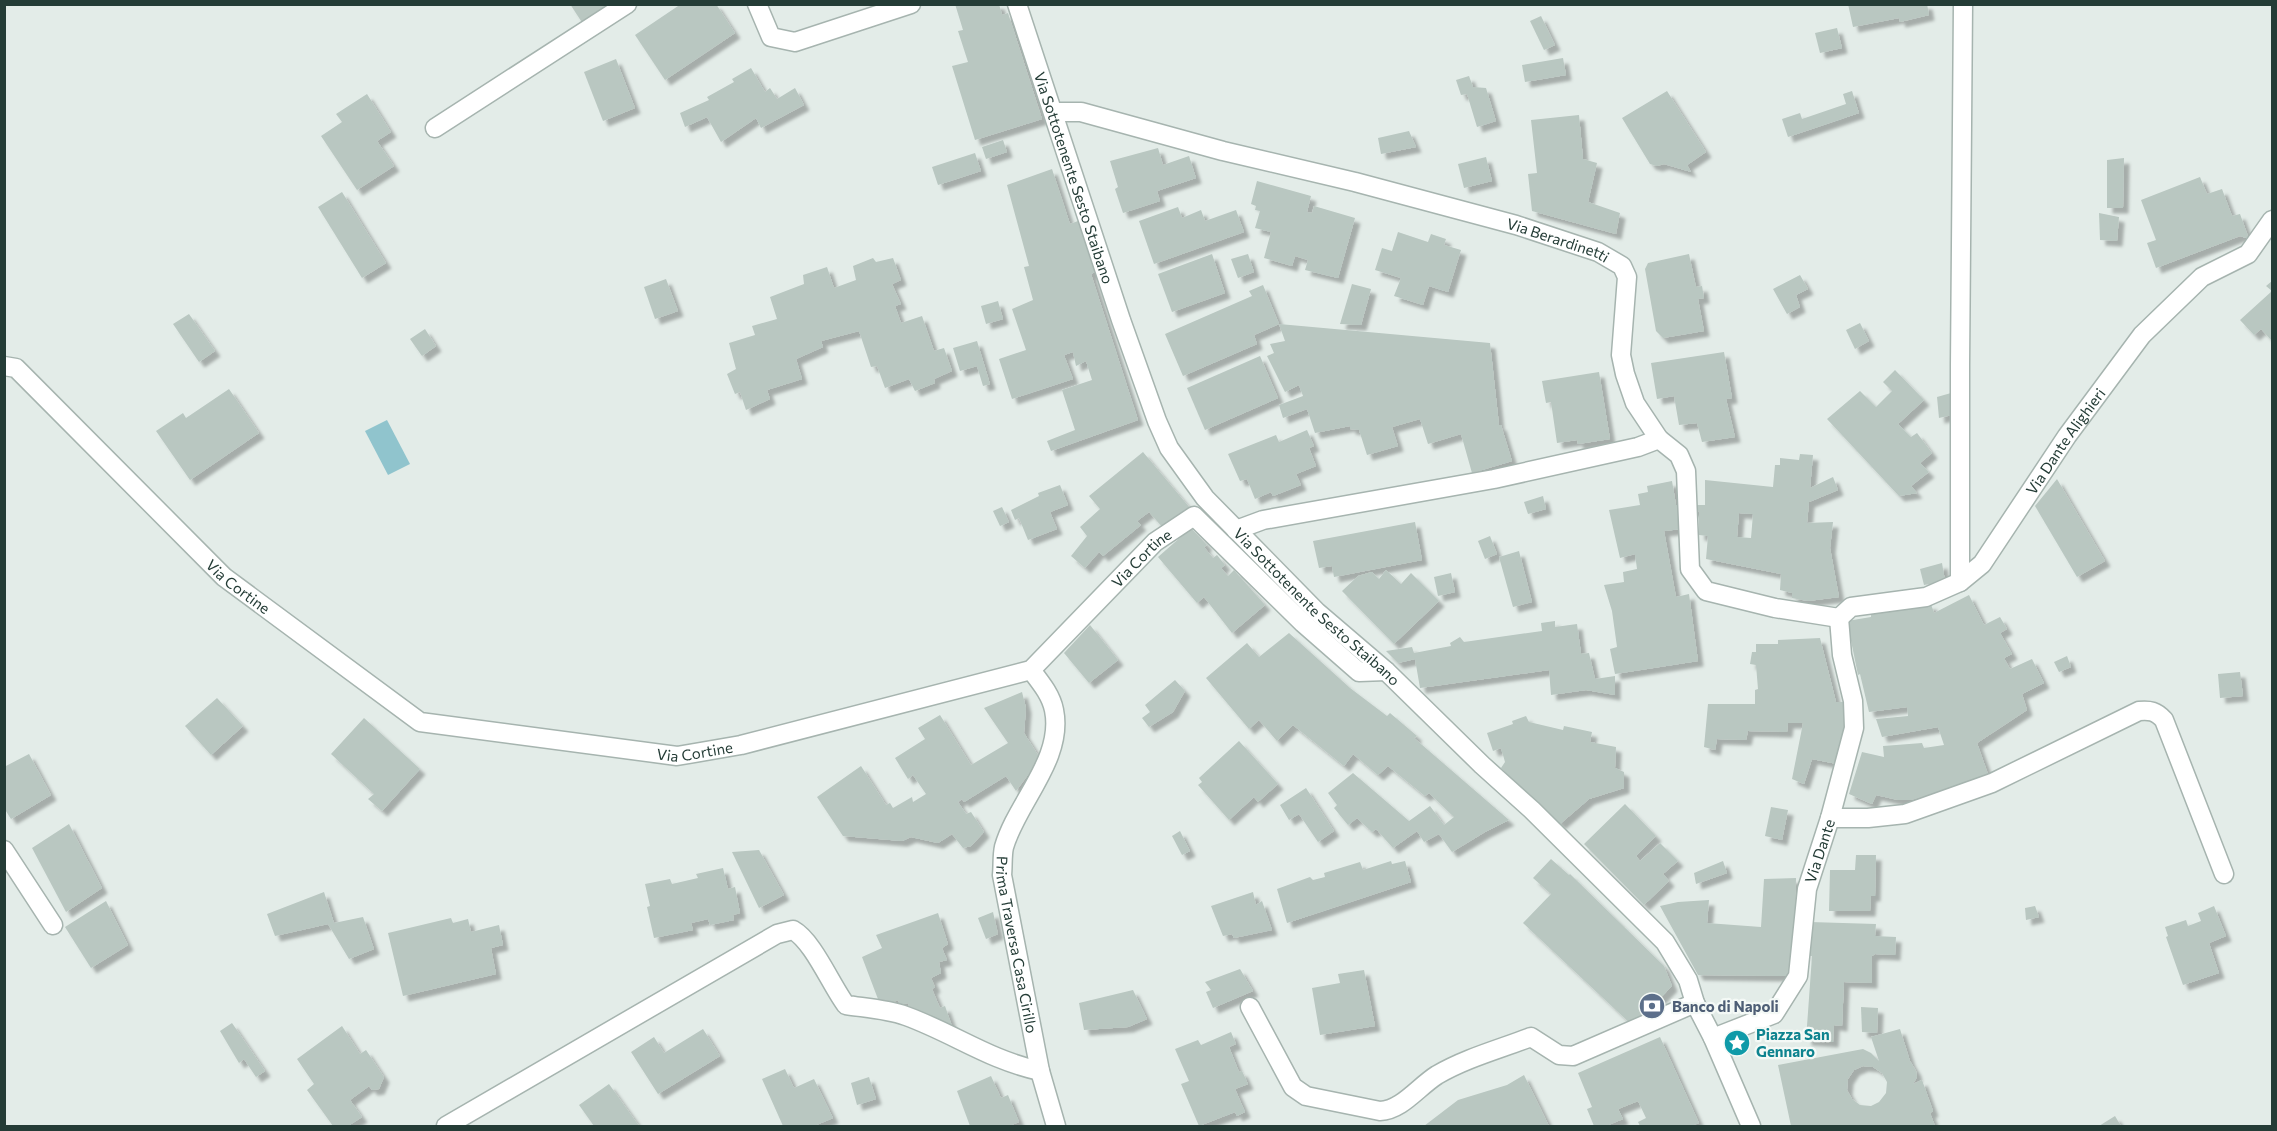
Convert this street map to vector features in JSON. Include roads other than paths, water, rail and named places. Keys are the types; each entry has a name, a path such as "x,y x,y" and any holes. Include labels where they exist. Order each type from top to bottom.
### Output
{"street":[{"path":"435,128 627,4"},
{"path":"757,4 771,37 795,42 911,4"},
{"name":"Via Sottotenente Sesto Staibano","path":"1017,4 1157,421 1169,448 1205,498 1317,612 1386,671 1532,810 1665,942 1688,980 1695,1003 1713,1038 1751,1126"},
{"path":"1960,582 1963,4"},
{"name":"Via Berardinetti","path":"1053,112 1081,112 1223,151 1355,182 1516,225 1598,252 1622,266 1627,277 1621,355 1635,403 1659,439 1679,455 1686,471 1690,569 1706,591 1775,608 1839,618"},
{"name":"Via Dante Alighieri","path":"1839,618 1851,607 1926,597 1960,582 1982,564 2067,436 2142,336 2202,277 2248,254 2272,220"},
{"name":"Via Cortine","path":"4,366 16,368 224,577 420,722 677,756 741,745 1031,670 1155,542 1194,516 1303,623 1359,672 1386,671"},
{"path":"1236,530 1263,520 1494,479 1638,447 1659,439"},
{"name":"Via Dante","path":"1713,1038 1774,1014 1798,976 1808,889 1854,728 1853,701 1842,655 1839,618"},
{"name":"Prima Traversa Casa Cirillo","path":"1031,670 1047,691 1054,709 1056,728 1052,749 1014,823 1004,849 1002,875 1040,1071 1056,1126"},
{"path":"1830,818 1868,818 1905,814 1992,783 2139,711 2149,710 2157,713 2164,720 2224,874"},
{"path":"4,850 53,925"},
{"path":"446,1126 777,934 793,930 803,935 834,989 846,1005 907,1016 1005,1062 1040,1071"},
{"path":"1250,1007 1293,1087 1305,1096 1380,1111 1391,1110 1436,1076 1458,1065 1531,1037 1558,1055 1573,1056 1695,1003"}],"water":[{"path":"387,420 410,464 388,475 365,431"}],"place":[{"name":"Banco di Napoli","path":"1652,1006"},
{"name":"Piazza San Gennaro","path":"1737,1043"}]}
